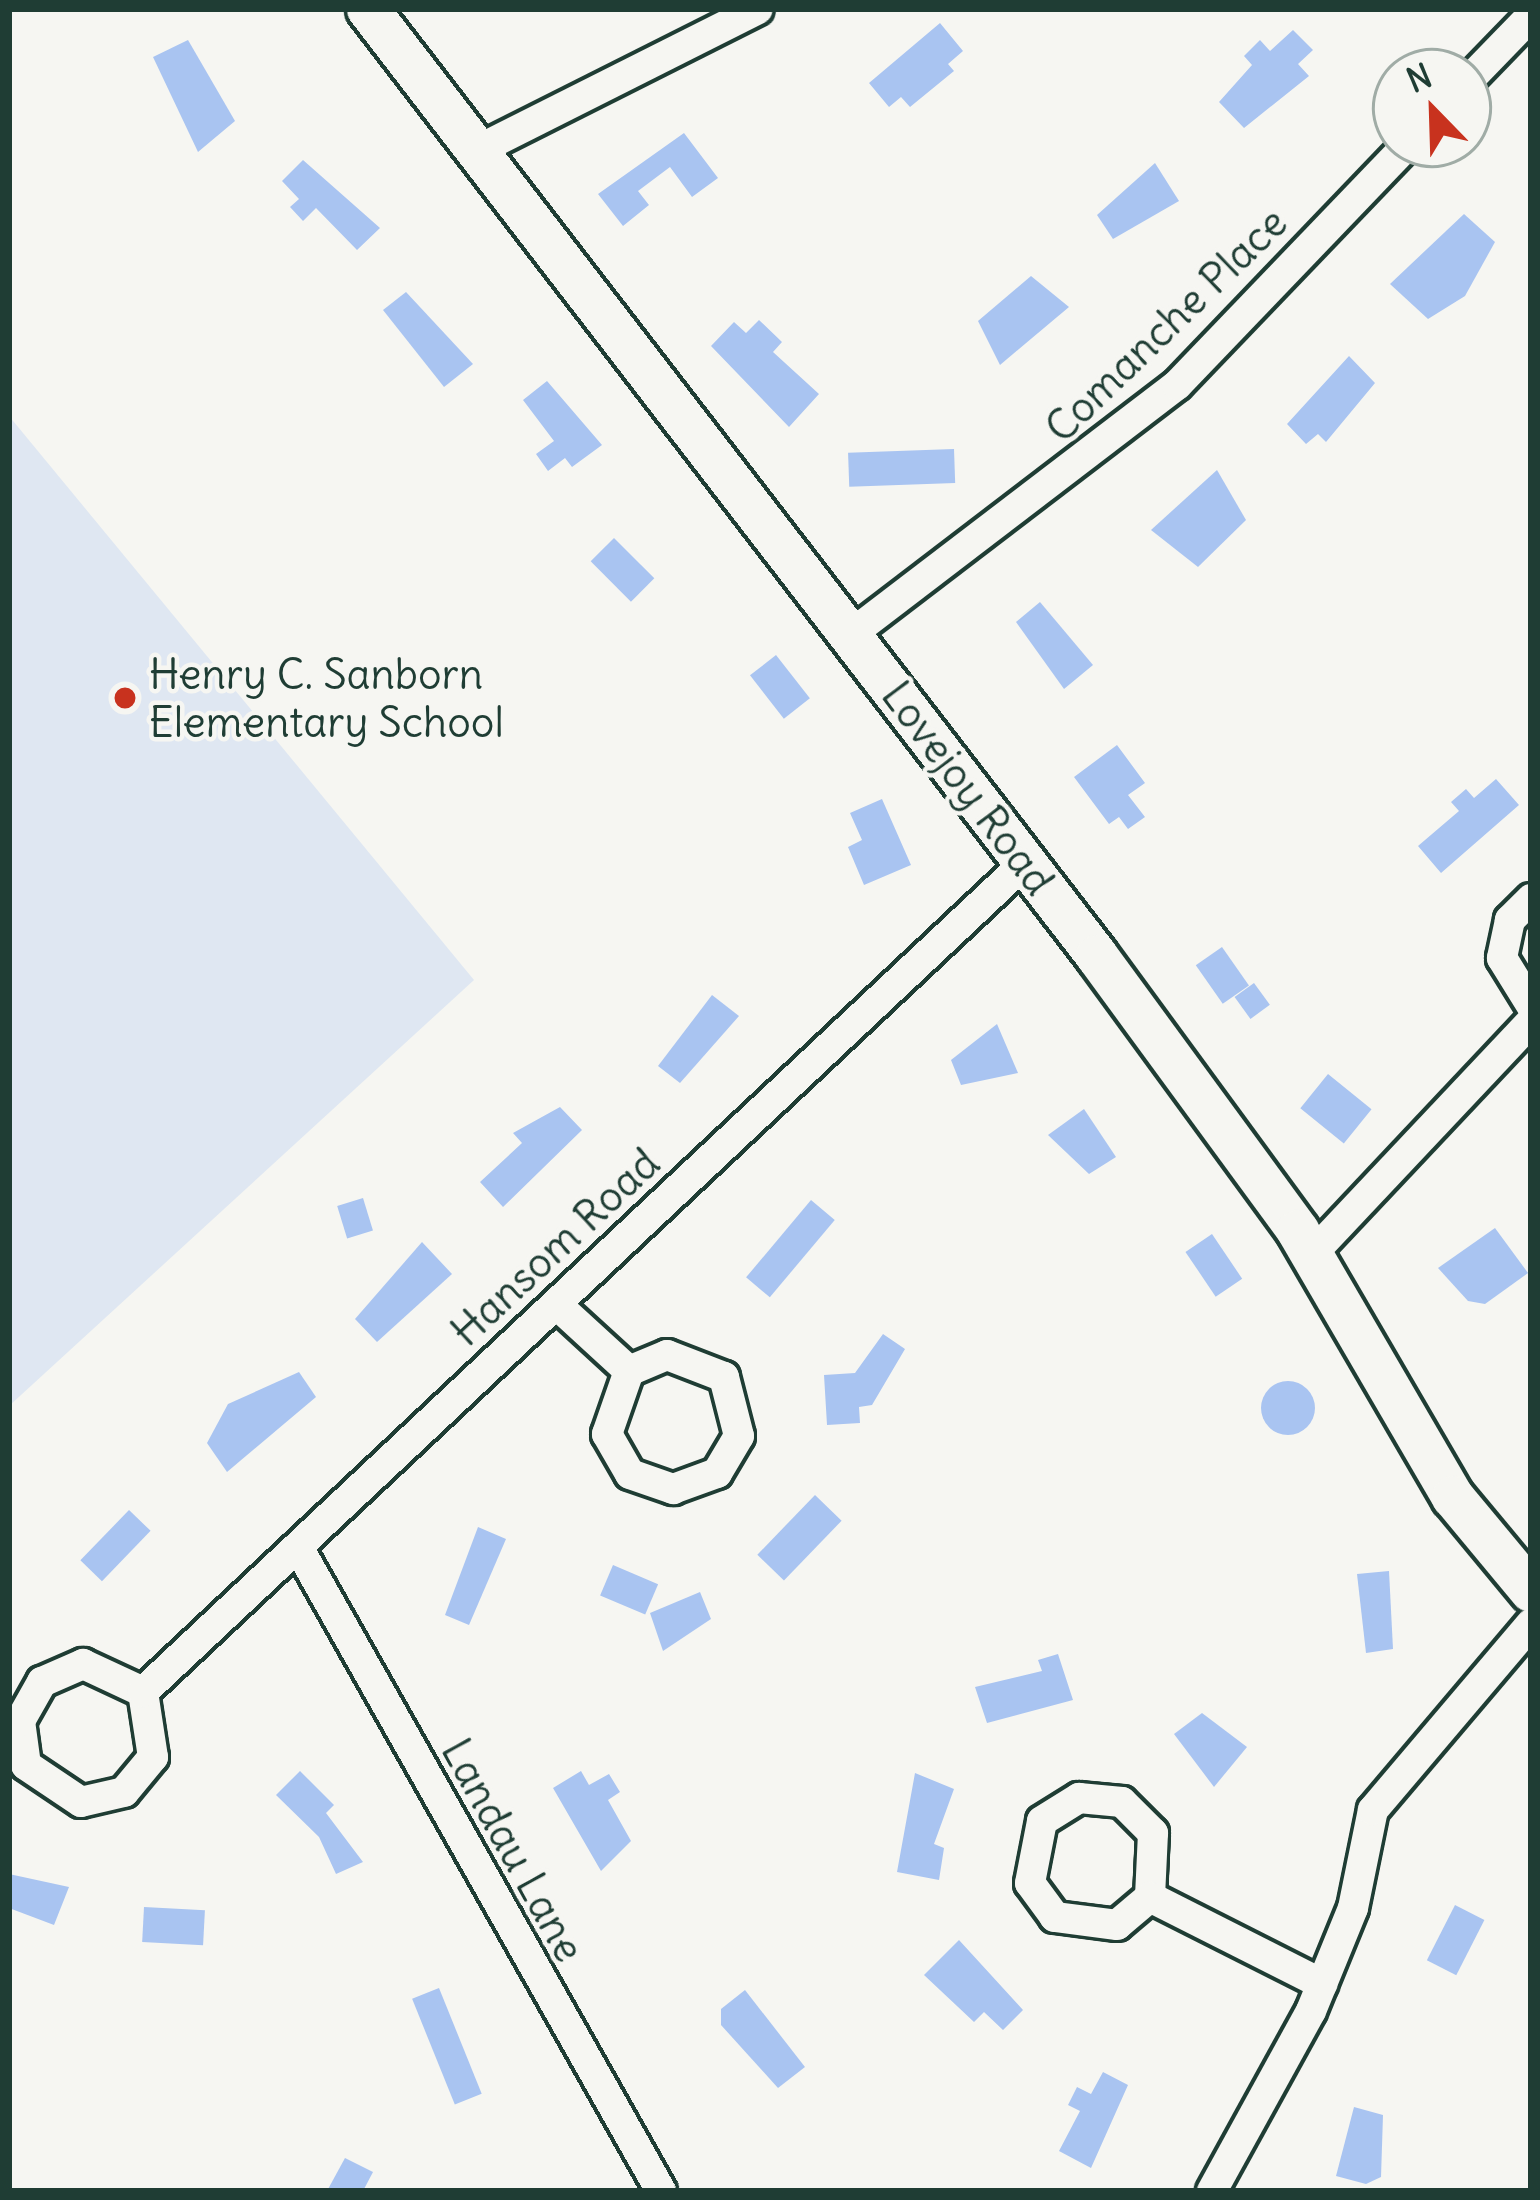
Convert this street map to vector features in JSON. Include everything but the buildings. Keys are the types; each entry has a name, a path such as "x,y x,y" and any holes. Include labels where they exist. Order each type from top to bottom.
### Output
{"main road":[{"name":"Lovejoy Road","path":"368,9 1025,863 1312,1254 1410,1435 1531,1591"}],"street":[{"path":"478,150 758,9"},
{"path":"1492,56 1531,16"},
{"name":"Comanche Place","path":"850,635 1177,385 1385,168"},
{"name":"Hansom Road","path":"143,1692 1025,863"},
{"path":"1531,898 1510,920 1502,958 1531,1005"},
{"path":"1312,1254 1531,1022"},
{"path":"556,1304 628,1371"},
{"path":"667,1354 724,1376 739,1436 717,1473 674,1489 630,1474 607,1434 628,1371 667,1354"},
{"name":"Landau Lane","path":"298,1547 659,2190"},
{"path":"1212,2191 1322,1984 1373,1810 1531,1624"},
{"path":"106,1667 143,1692 153,1757 124,1792 81,1802 26,1765 20,1721 62,1670 106,1667"},
{"path":"1078,1798 1122,1802 1160,1854 1150,1897 1118,1925 1055,1917 1027,1861 1042,1821 1078,1798"},
{"path":"1150,1897 1322,1984"}],"shaded area":[{"name":"Henry C. Sanborn Elementary School","path":"9,416 474,980 9,1406"}],"place":[{"name":"Henry C. Sanborn Elementary School","path":"125,698"}]}
